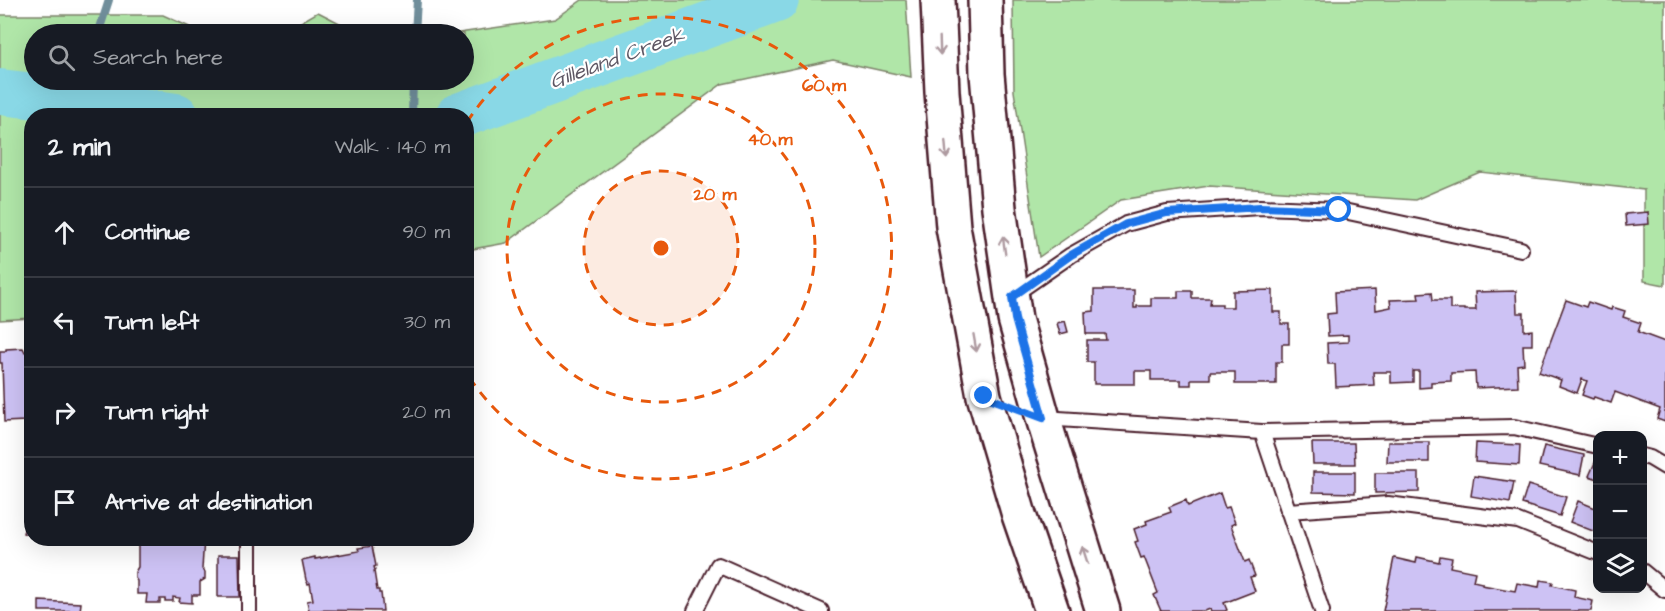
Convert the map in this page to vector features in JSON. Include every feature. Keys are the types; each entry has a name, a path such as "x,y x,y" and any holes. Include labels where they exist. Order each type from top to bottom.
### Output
{"main road":[{"path":"939,0 942,92 953,227 984,396 1018,515 1052,611"},
{"path":"986,0 987,74 999,208 1015,319 1103,611"},
{"path":"984,396 1043,418"}],"lane":[{"path":"1012,297 1071,255 1126,224 1167,213 1260,207 1339,210 1521,249"},
{"path":"1043,418 1262,432 1514,427 1593,445"},
{"path":"1262,432 1322,611"},
{"path":"1647,457 1665,467"},
{"path":"1288,511 1388,504 1518,521 1593,551"},
{"path":"249,546 249,611"},
{"path":"695,611 718,565 821,611"},
{"path":"1647,575 1665,590"}],"green space":[{"path":"582,0 906,0 911,77 833,60 722,84 506,243 474,249 474,108 24,108 24,318 0,320 0,15 163,15 183,24 24,24 24,90 474,90 474,31 555,19"},
{"path":"1013,0 1665,0 1665,285 1644,281 1644,190 1480,172 1415,200 1209,186 1121,200 1039,257 1014,91"},
{"path":"318,12 341,24 297,24"}],"building":[{"path":"1648,212 1649,224 1626,226 1625,214"},
{"path":"1094,290 1134,290 1134,308 1137,308 1137,306 1151,306 1151,298 1178,298 1178,291 1192,291 1192,298 1211,298 1210,304 1233,307 1233,291 1273,290 1273,312 1281,312 1281,324 1289,324 1289,344 1282,344 1282,362 1276,362 1276,384 1235,384 1235,372 1210,372 1210,379 1191,379 1191,385 1181,385 1181,380 1151,380 1151,371 1135,371 1135,384 1094,384 1094,362 1087,362 1087,340 1106,340 1105,334 1086,334 1085,312 1094,311"},
{"path":"1375,290 1376,310 1391,307 1390,300 1419,299 1418,293 1432,292 1433,300 1450,300 1450,309 1476,310 1475,292 1516,291 1517,313 1524,313 1524,331 1532,330 1532,345 1523,345 1524,364 1517,365 1518,386 1476,388 1475,372 1451,373 1451,381 1431,382 1431,387 1419,388 1419,371 1413,371 1413,382 1391,383 1391,372 1373,372 1374,385 1336,387 1335,364 1328,364 1327,343 1348,342 1348,335 1328,336 1327,314 1336,313 1335,292"},
{"path":"1566,300 1586,307 1588,302 1611,310 1612,307 1625,311 1623,317 1641,323 1638,332 1665,342 1665,422 1657,419 1660,409 1615,392 1611,403 1594,397 1593,399 1582,395 1587,381 1582,379 1577,393 1559,386 1561,380 1539,372"},
{"path":"1065,321 1068,332 1060,334 1057,323"},
{"path":"23,348 24,350 24,421 4,422 0,351 6,351 6,349"},
{"path":"1388,442 1429,442 1429,462 1387,462"},
{"path":"1312,443 1354,443 1355,464 1313,464"},
{"path":"1476,443 1520,445 1519,465 1475,462"},
{"path":"1544,446 1584,455 1580,475 1539,466"},
{"path":"1313,472 1355,472 1355,493 1313,492"},
{"path":"1375,473 1419,473 1419,492 1375,493"},
{"path":"1474,476 1514,482 1510,503 1471,496"},
{"path":"1528,485 1566,497 1560,516 1522,504"},
{"path":"1220,493 1225,508 1229,507 1235,523 1231,525 1245,562 1249,560 1255,576 1250,577 1255,591 1224,603 1227,610 1225,611 1211,611 1210,609 1161,611 1154,595 1158,593 1144,557 1141,558 1135,542 1138,541 1134,529 1147,524 1146,521 1171,512 1169,507 1186,500 1188,506"},
{"path":"1578,501 1593,507 1593,531 1570,522"},
{"path":"203,546 202,569 205,572 205,579 200,582 200,595 192,595 192,603 179,602 180,598 173,597 173,601 160,599 160,603 146,603 147,594 137,594 135,572 138,567 138,547"},
{"path":"372,546 377,590 381,593 383,611 309,610 307,601 313,600 302,560 359,551 358,548"},
{"path":"218,555 239,555 240,597 218,597"},
{"path":"1440,556 1452,558 1450,567 1475,572 1473,581 1482,583 1482,585 1515,591 1517,583 1539,587 1540,580 1575,590 1574,597 1593,601 1591,611 1383,611 1394,558 1416,563 1417,557 1439,562"},
{"path":"39,601 81,603 80,611 39,611"}],"waterway":[{"path":"101,24 109,0"},
{"path":"416,24 417,0"},
{"name":"Gilleland Creek","path":"474,110 776,0"},
{"path":"75,101 79,90"},
{"path":"412,108 413,90"},
{"name":"Gilleland Creek","path":"0,92 120,108"}],"route":[{"path":"984,396 1043,418 1015,319 1012,297 1071,255 1126,224 1167,213 1260,207 1339,210"}]}
